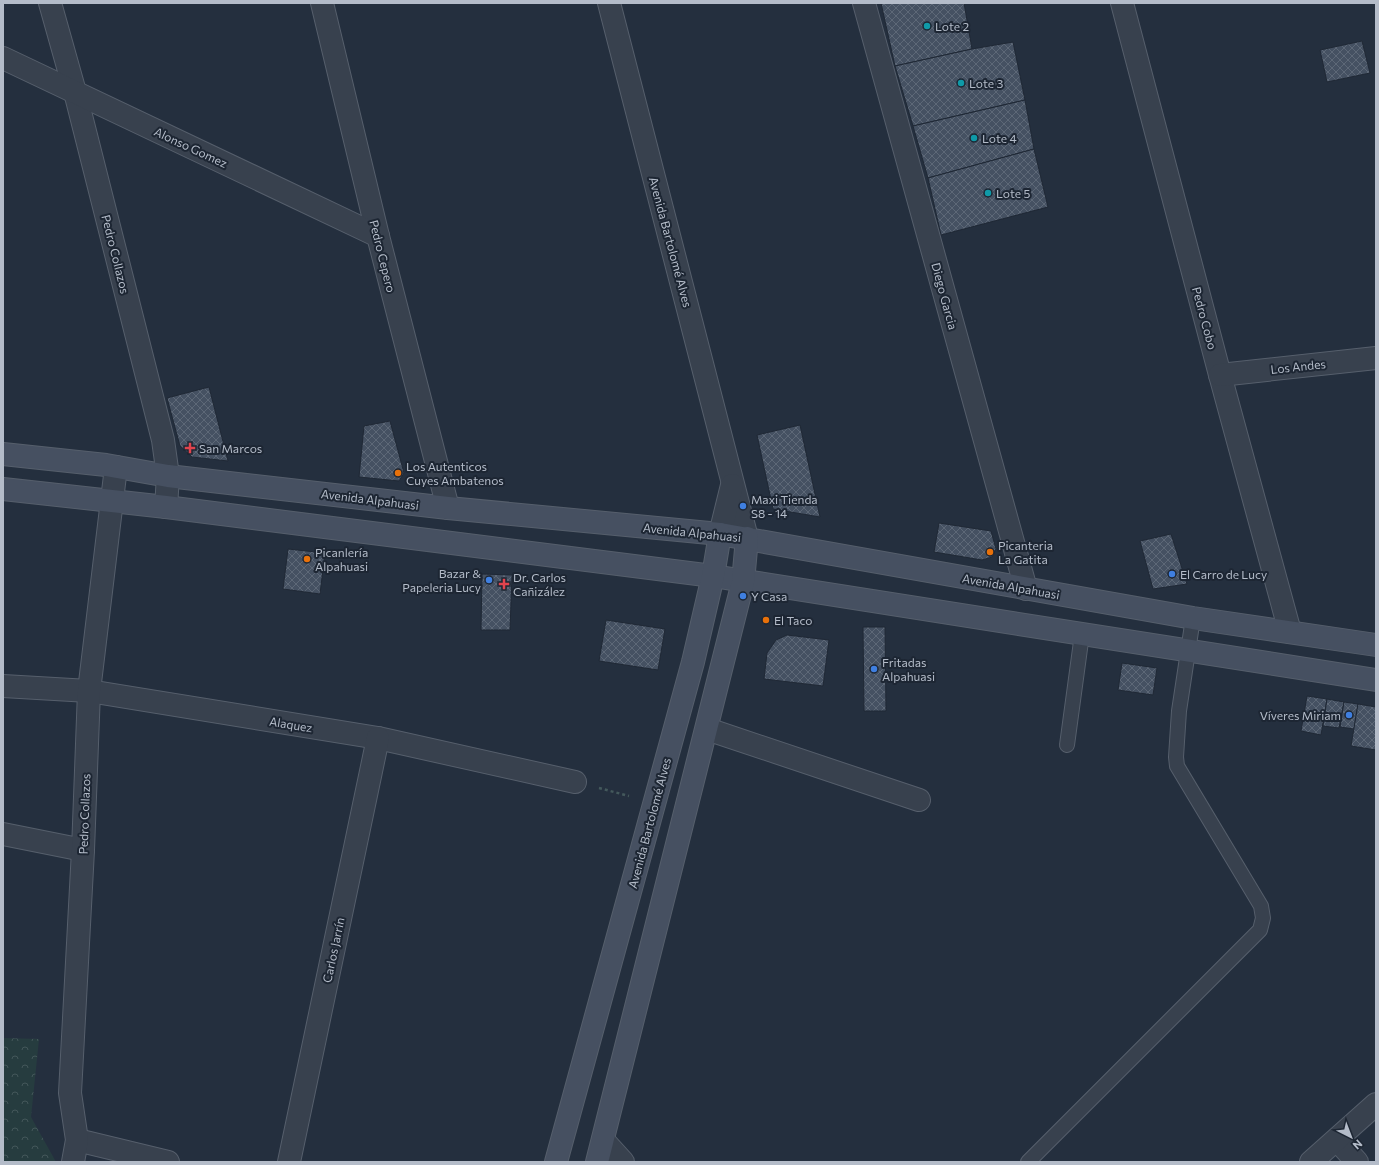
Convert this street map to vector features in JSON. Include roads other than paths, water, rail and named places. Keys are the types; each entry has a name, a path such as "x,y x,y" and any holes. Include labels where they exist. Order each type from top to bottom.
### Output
{"main road":[{"name":"Avenida Alpahuasi","path":"3,454 116,467 168,476 448,508 720,534 1193,618 1376,645"},
{"path":"3,489 166,507 713,576 743,582 1376,680"},
{"name":"Avenida Bartolomé Alves","path":"556,1162 693,662 713,576 720,534"},
{"name":"Avenida Bartolomé Alves","path":"597,1162 743,582 747,538"}],"street":[{"name":"Pedro Collazos","path":"50,3 75,92 161,432 168,476 166,507"},
{"name":"Pedro Cepero","path":"322,3 378,236 448,508"},
{"name":"Avenida Bartolomé Alves","path":"609,3 747,538"},
{"name":"Diego Garcia","path":"864,3 1026,589"},
{"name":"Pedro Cobo","path":"1122,3 1220,375 1290,632"},
{"name":"Alonso Gomez","path":"3,58 378,236"},
{"name":"Los Andes","path":"1220,375 1376,358"},
{"name":"Pedro Collazos","path":"73,1162 77,1140 70,1093 83,850 89,691 116,467"},
{"name":"Avenida Bartolomé Alves","path":"720,534 733,482"},
{"name":"Alaquez","path":"3,686 89,691 378,738 575,782"},
{"path":"706,729 919,800"},
{"name":"Carlos Jarrín","path":"289,1162 378,738"},
{"path":"3,834 83,850"},
{"path":"1311,1162 1376,1104"},
{"path":"77,1140 168,1162"},
{"path":"603,1140 623,1162"},
{"path":"1336,1140 1357,1162"}],"lane":[{"path":"1028,1162 1260,930 1263,918 1261,906 1177,766 1176,757 1179,711 1193,618"},
{"path":"1067,745 1082,634"}],"place":[{"name":"Lote 2","path":"927,26"},
{"name":"Lote 3","path":"961,83"},
{"name":"Lote 4","path":"974,138"},
{"name":"Lote 5","path":"988,193"},
{"name":"San Marcos","path":"190,448"},
{"name":"Los Autenticos Cuyes Ambatenos","path":"398,473"},
{"name":"Maxi Tienda S8 - 14","path":"743,506"},
{"name":"Picanteria La Gatita","path":"990,552"},
{"name":"Picanlería Alpahuasi","path":"307,559"},
{"name":"El Carro de Lucy","path":"1172,574"},
{"name":"Bazar & Papeleria Lucy","path":"489,580"},
{"name":"Dr. Carlos Cañizález","path":"504,584"},
{"name":"Y Casa","path":"743,596"},
{"name":"El Taco","path":"766,620"},
{"name":"Fritadas Alpahuasi","path":"874,669"},
{"name":"Víveres Miriam","path":"1349,715"}]}
